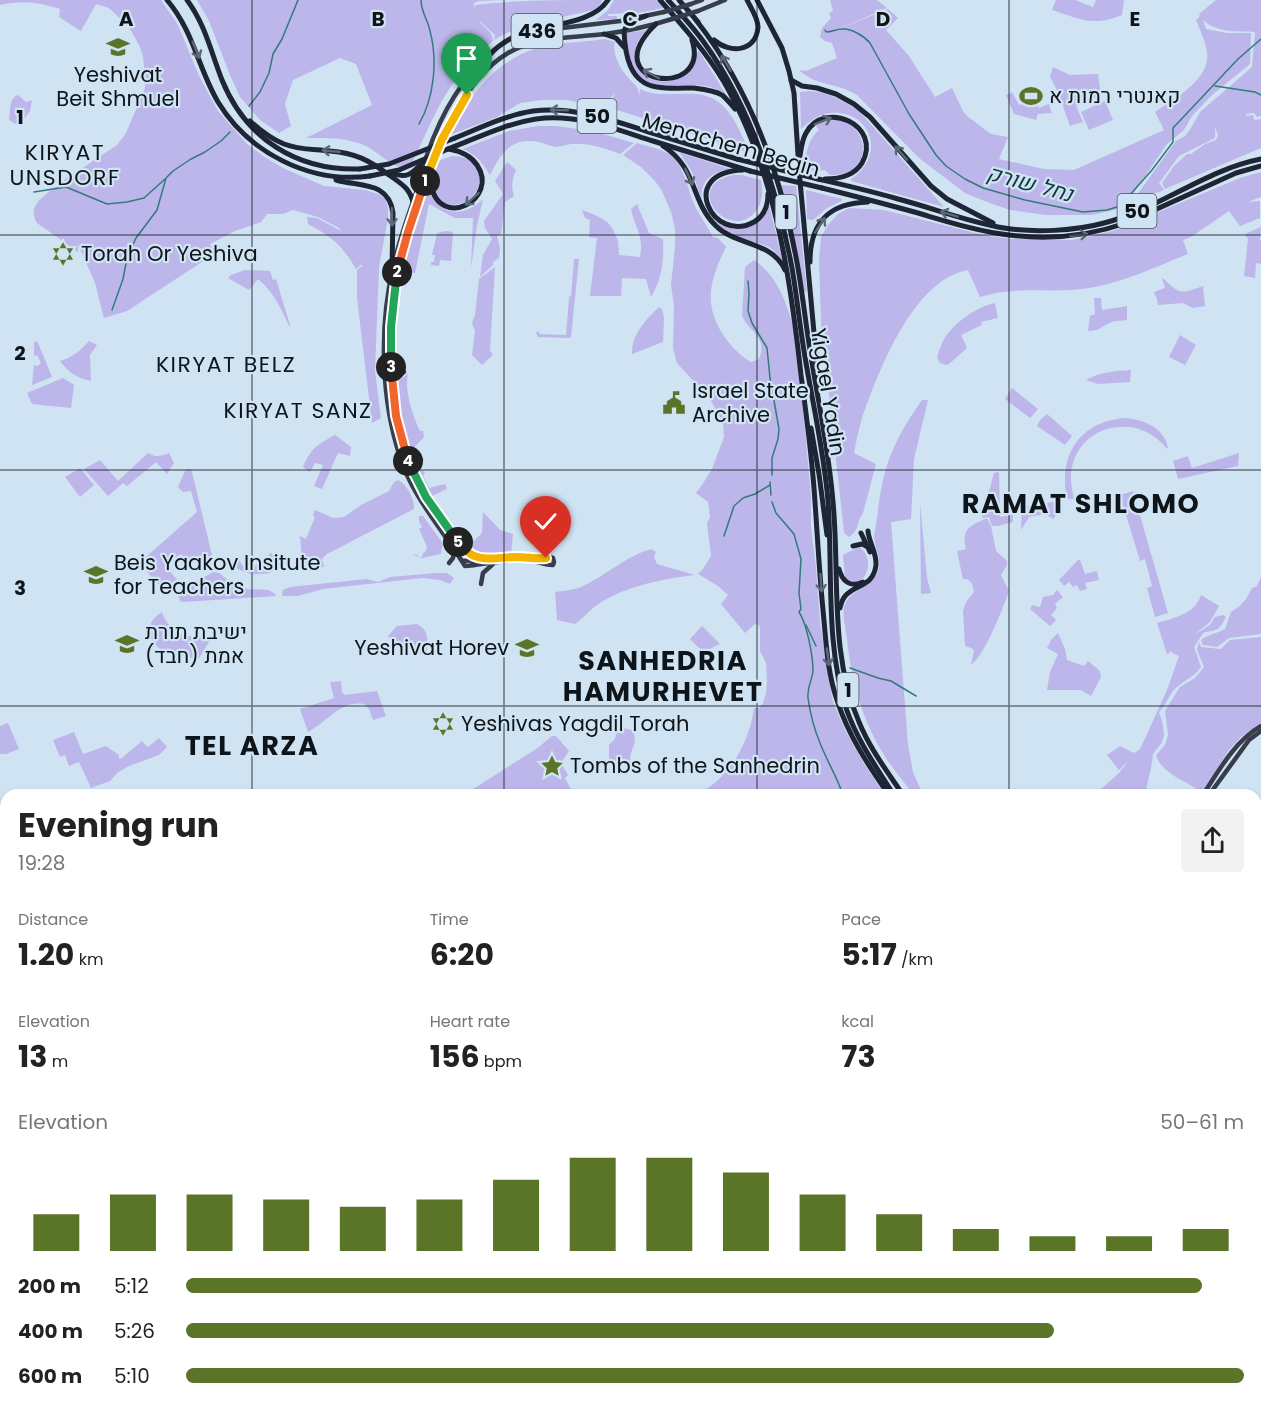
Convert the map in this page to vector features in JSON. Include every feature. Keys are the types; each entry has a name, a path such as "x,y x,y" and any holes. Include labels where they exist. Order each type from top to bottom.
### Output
{"highway":[{"name":"Menachem Begin","path":"167,0 187,29 218,101 229,117 255,144 269,153 296,167 322,175 348,178 399,170 505,128 535,120 564,118 588,121 740,169 878,202 972,228 1024,237 1090,234 1117,226 1228,176 1261,166"},
{"name":"Menachem Begin","path":"187,0 202,23 223,81 234,104 246,121 258,134 284,152 318,166 336,169 360,169 389,164 515,116 531,112 564,110 615,121 737,159 897,198 983,224 1022,230 1063,229 1104,223 1149,206 1233,167 1261,159"},
{"path":"489,55 502,43 518,35 590,15 608,0"},
{"path":"660,0 688,33 729,91 767,186 779,230 792,300 811,454 825,632 831,676 836,698 850,734 885,789"},
{"name":"Yigael Yadin","path":"668,0 690,24 722,71 748,121 771,182 792,268 823,459 829,516 834,650 849,716 865,750 891,789"},
{"name":"1","path":"679,0 696,20"},
{"path":"696,20 723,47 736,50 744,48 753,40 758,26 747,0"},
{"path":"757,0 782,48 792,80 810,302 823,421"},
{"path":"646,16 629,24 624,32 625,49 630,68 638,78 658,87 699,89 717,93 725,98 740,115"},
{"name":"Yigael Yadin","path":"696,20 716,47 744,98 769,157 779,188 797,265 823,421 833,499 840,653 849,694 863,731 879,761 900,789"},
{"path":"657,24 640,43 637,53 639,64 652,77 670,78 681,75 688,69 695,54 688,33"},
{"path":"604,34 616,38 625,49"},
{"path":"792,80 802,86 836,94 863,111 931,186 947,199 1006,228"},
{"path":"234,104 263,132 285,145 351,154 370,161 406,187 411,194 415,211"},
{"path":"799,170 803,141 806,133 814,124 834,117 852,122 865,138 866,150 862,161 856,170 846,176 818,179"},
{"path":"648,139 662,145 679,159 688,173 705,212 716,227 730,237 764,249 776,257 787,276 792,300"},
{"path":"430,166 431,186 441,203 449,208 457,208 472,202 482,187 480,170 474,160 468,156 448,149"},
{"path":"381,169 406,176 414,172 425,160"},
{"path":"740,169 717,176 708,186 705,196 708,207 721,222 735,226 754,222 767,206 767,186"},
{"path":"322,175 374,187 388,197 393,213 392,270"},
{"path":"810,302 811,242 819,223 835,209 844,205 855,202 878,202"},
{"path":"805,403 814,441 824,506 831,579"},
{"path":"838,613 844,597 865,584 874,572 875,556 868,531"},
{"path":"836,562 846,582 852,585 859,584 867,578 872,568 872,556 861,533"},
{"path":"853,546 864,545 870,551"}],"main road":[{"name":"436","path":"413,201 425,160 453,98 468,77 489,55 510,41 538,31 646,16 702,0"},
{"name":"436","path":"415,211 442,139 467,95 489,67 502,56 522,46 540,41 624,32 657,24 726,0"},
{"path":"413,201 392,270 384,351 387,401 401,462 413,489 463,564 515,557 546,561 472,563"},
{"path":"415,211 403,249 395,289 391,332 396,416 405,452 416,477 433,507 472,563"},
{"path":"393,390 396,380 404,372"},
{"path":"405,452 420,462 414,471 416,477"},
{"path":"449,563 454,556 454,549"},
{"path":"463,549 486,560"},
{"path":"481,584 485,570 495,563"},
{"path":"1207,789 1238,744 1261,726"},
{"path":"1213,789 1249,740 1261,731"}],"shaded area":[{"path":"0,0 161,0 178,25 199,76 218,111 247,144 283,168 324,186 365,190 381,195 386,200 388,218 379,267 375,371 381,418 372,423 357,298 357,270 362,264 356,269 336,242 308,224 307,217 317,218 341,231 318,217 293,210 283,214 267,214 261,222 235,231 210,244 213,252 208,258 127,311 104,318 95,283 78,244 78,252 37,223 34,209 42,197 51,190 53,191 51,189 117,145 126,133 145,88 140,47 127,25 109,8 96,4 81,31 59,17 60,9 30,2 0,5"},
{"path":"197,0 506,0 479,1 474,3 474,11 475,5 491,3 602,0 594,10 553,19 558,13 494,40 495,35 479,20 490,32 493,41 475,57 453,84 440,103 413,161 402,168 359,143 336,139 306,138 372,105 356,64 340,58 293,80 285,104 291,126 279,133 260,120 240,97 209,21"},
{"path":"614,0 656,0 664,8 638,13 608,14 608,16 617,16 617,19 596,20 608,10"},
{"path":"830,0 877,0 887,8 836,30 888,9 898,18 886,30 909,56 935,97 952,88 967,116 991,134 1008,137 999,159 1044,169 1074,170 1164,130 1155,112 1194,83 1205,68 1207,55 1196,20 1199,14 1216,0 1261,0 1261,116 1257,117 1254,113 1245,114 1253,115 1254,120 1261,119 1261,148 1165,189 1162,183 1174,166 1187,154 1216,140 1218,135 1215,127 1215,138 1179,156 1159,183 1164,190 1137,200 1139,192 1176,141 1185,136 1200,112 1252,67 1255,32 1221,29 1203,20 1206,29 1227,33 1251,33 1250,64 1212,95 1192,116 1184,130 1167,144 1125,206 1092,215 1046,215 1010,210 965,193 919,158 857,95 813,79 800,71 806,71 837,58 832,43 820,37 822,28 831,18 829,13 833,11"},
{"path":"1056,0 1075,0 1093,7 1096,0 1124,0 1122,15 1103,21 1094,21 1079,19 1052,10"},
{"path":"646,30 635,52 639,69 645,75 660,81 676,79 692,67 699,51 727,96 708,87 660,85 641,78 633,70 628,57 626,33"},
{"path":"605,39 615,42 614,50 619,64 637,87 640,96 640,89 658,94 699,94 714,99 728,111 750,153 608,107 615,93 603,105 567,100 520,103 497,117 450,135 478,90 501,67 515,58 549,45"},
{"path":"1053,67 1070,75 1098,74 1101,95 1076,106 1083,122 1070,126 1050,76"},
{"path":"810,91 836,98 859,111 944,207 851,181 869,158 871,147 869,136 864,126 855,118 844,114 822,115 801,129 800,92"},
{"path":"1012,92 1019,105 1029,101 1032,107 1037,105 1039,108 1049,104 1052,113 1038,114 1036,120 1014,114 1006,95"},
{"path":"18,95 26,102 32,100 30,111 19,126 9,120 11,102"},
{"path":"1105,101 1113,120 1089,130 1081,112"},
{"path":"826,120 845,122 857,131 860,137 862,157 858,164 848,172 830,175 825,170 812,171 806,165 808,146 819,130 816,126"},
{"path":"538,126 593,131 634,143 620,154 584,144 557,147 539,142 521,142 508,148 490,175 479,160 463,149 509,131"},
{"path":"637,143 669,154 679,165 700,215 713,237 718,238 726,247 713,279 711,291 716,322 727,341 751,362 759,359 761,345 760,340 742,316 745,267 754,260 770,275 782,294 795,336 806,439 820,622 833,702 846,732 881,789 705,789 726,772 742,748 752,721 754,708 759,708 763,703 766,693 766,663 760,651 759,625 755,624 745,633 721,604 728,595 698,574 711,556 707,523 710,517 708,502 696,493 712,469 724,437 723,422 710,399 677,363 673,349 674,305 671,285 675,228 671,212 655,181 641,167 623,155"},
{"path":"679,152 730,169 717,173 707,180 702,190 703,203 692,172"},
{"path":"452,156 462,157 472,162 476,167 479,181 476,192 467,200 457,204 447,204 438,197 435,183 438,161"},
{"path":"507,162 516,170 512,183 514,196 505,202 501,234 497,236 500,248 499,258 480,277 483,255 492,239 485,228 484,221 503,194 495,181"},
{"path":"1261,172 1261,197 1248,202 1260,201 1260,218 1240,226 1229,211 1183,240 1188,254 1136,275 1082,289 1005,292 980,297 968,270 950,276 934,287 920,302 895,340 865,409 854,453 876,464 857,528 849,537 844,533 821,322 819,260 821,237 838,214 849,208 884,210 983,235 1012,239 1072,240 1113,231 1240,178"},
{"path":"733,175 761,180 762,192 756,211 745,219 734,221 723,217 715,210 710,200 711,190 718,181"},
{"path":"429,182 431,193 436,201 449,211 466,210 483,199 471,268 473,218 455,218 429,204 415,273 402,272 413,226"},
{"path":"780,185 796,186 807,292 803,291"},
{"path":"806,190 842,199 842,201 827,208 813,220 807,219"},
{"path":"637,204 649,233 663,239 662,269 655,290 651,297 646,279 622,278 621,296 590,296 597,238 589,237 590,220 585,218 582,210 606,222 614,231 618,241 619,255 640,257 640,237 631,209"},
{"path":"769,205 783,262 773,250 734,236 712,218 729,228 739,229 754,222"},
{"path":"1261,227 1261,264 1256,263 1255,278 1244,276 1248,239 1245,234"},
{"path":"453,232 451,261 440,260 439,266 431,265 431,262 434,262 435,255 432,255 437,233"},
{"path":"574,259 579,259 571,337 538,337 536,333 539,331 539,334 566,335"},
{"path":"495,267 490,351 493,355 482,365 472,355 475,331 472,323 479,279"},
{"path":"245,270 270,271 273,280 276,279 289,326 280,306 258,279 249,290 228,278"},
{"path":"1162,278 1182,292 1203,286 1205,306 1193,308 1183,303 1158,305 1154,292 1165,288"},
{"path":"1094,298 1101,298 1102,310 1127,306 1127,320 1114,321 1088,331 1090,316 1095,314"},
{"path":"995,303 998,318 981,322 982,325 961,335 967,348 949,364 940,363 937,357 940,348 954,327 973,312"},
{"path":"659,307 662,309 664,318 663,342 632,354 637,334 644,322"},
{"path":"1180,335 1196,345 1185,365 1169,357"},
{"path":"36,341 52,377 32,385 34,364 36,366 41,363 37,355 34,356"},
{"path":"89,341 97,345 90,355 91,381 74,374 60,361 69,358"},
{"path":"1131,370 1130,382 1098,384 1086,380 1113,371"},
{"path":"408,374 407,388 410,403 417,425 420,431 423,431 424,437 408,454 396,395 400,380"},
{"path":"63,378 74,385 71,408 32,404 27,393"},
{"path":"1012,388 1038,409 1030,418 1005,399"},
{"path":"922,400 928,400 914,459 911,519 891,522 908,745 913,772 920,789 909,789 876,742 859,699 851,669 844,618 844,607 847,601 877,574 879,563 874,536 880,493 889,460 906,424"},
{"path":"1047,414 1072,436 1065,445 1037,426"},
{"path":"1126,418 1152,426 1162,434 1167,449 1156,438 1142,430 1128,427 1099,432 1087,440 1078,452 1071,475 1074,499 1068,499 1065,476 1070,452 1076,443 1092,428 1102,423"},
{"path":"335,435 351,447 350,456 338,453 322,489 314,486 323,465 315,463 310,472 303,467 315,448"},
{"path":"148,453 158,456 169,453 174,463 167,474 156,462 127,486 123,483 108,496 84,469 100,460 118,481"},
{"path":"1239,453 1238,466 1178,479 1173,461 1188,456 1192,468"},
{"path":"80,468 94,485 80,497 65,477"},
{"path":"187,469 191,469 192,472 212,555 203,563 189,562 181,554 165,565 177,580 170,587 165,583 160,586 139,563 197,512 191,491 183,492 178,487"},
{"path":"420,470 425,472 423,476 429,488 445,484 447,489 432,496 447,519 449,518 454,531 462,528 468,538 474,541 482,533 483,512 500,530 513,534 511,554 483,553 462,542 445,522 430,498 418,477"},
{"path":"999,472 1000,517 1013,515 1013,522 992,526 989,517 982,518 994,473"},
{"path":"398,480 410,493 414,509 327,554 322,559 324,567 296,570 296,559 302,558 300,536 306,539 315,517 313,516 315,510 333,518 344,517 361,505 389,491 394,482"},
{"path":"1133,491 1168,613 1155,617 1147,588 1152,586 1145,559 1140,561 1120,495"},
{"path":"1059,501 1062,509 1053,519 1045,514 1029,517 1021,530 1022,507"},
{"path":"920,502 927,578 931,593 921,594"},
{"path":"419,516 423,516 444,545 441,554 422,558 414,555 422,557 427,547 419,529 422,527"},
{"path":"987,518 996,551 1007,561 1001,575 1009,591 988,642 971,665 974,650 965,646 963,611 966,602 974,592 970,581 963,579 957,551 966,549 965,536 968,529"},
{"path":"859,547 867,559 867,572 859,581 852,581 845,578 843,555"},
{"path":"651,549 656,552 654,557 657,564 695,575 628,589 593,608 575,624 557,620 555,592 579,588 632,557"},
{"path":"271,553 274,556 273,569 270,573 251,574 234,566 237,557 247,572"},
{"path":"1078,560 1085,574 1097,571 1099,580 1085,583 1087,589 1080,591 1077,585 1073,587 1069,582 1064,586 1059,580"},
{"path":"213,572 238,586 267,590 276,596 180,601 179,592"},
{"path":"447,573 454,578 450,584 440,580 422,578 323,589 298,596 282,596 283,590 290,587 367,579 378,582 390,577"},
{"path":"1261,577 1261,634 1229,638 1217,647 1203,645 1201,640 1225,629 1231,612 1246,599"},
{"path":"1057,590 1063,597 1055,604 1057,608 1051,615 1056,620 1050,626 1030,609 1032,605 1040,607 1043,597 1053,595"},
{"path":"1201,595 1219,606 1210,622 1194,635 1210,625 1215,617 1223,615 1226,617 1217,629 1203,633 1194,647 1201,667 1174,690 1159,712 1164,735 1153,754 1146,789 1101,789 1119,773 1129,760 1119,770 1107,755 1120,746 1134,753 1142,745 1167,690 1179,656 1172,651 1167,654 1157,623 1189,611"},
{"path":"162,612 170,626 181,634 210,637 198,660 171,652 169,654 153,641 150,635 151,623"},
{"path":"417,624 424,630 427,637 426,654 420,654 412,640 397,647 388,636 397,626"},
{"path":"702,626 720,644 703,652 690,639"},
{"path":"1058,633 1067,660 1084,666 1088,661 1100,671 1101,677 1091,696 1081,690 1047,690 1050,672 1058,654 1047,648"},
{"path":"1261,637 1261,723 1242,736 1228,751 1204,789 1197,789 1170,773 1159,762 1156,755 1165,745 1168,735 1165,711 1180,687 1195,678 1204,667 1197,650 1199,642 1201,647 1221,649 1230,640"},
{"path":"341,681 342,692 345,695 377,691 386,716 373,720 369,709 364,704 348,705 308,732 300,709 334,698 330,682"},
{"path":"8,723 19,749 0,754 0,726"},
{"path":"619,727 632,730 635,736 629,767 609,759 609,745 615,739"},
{"path":"74,732 83,754 106,746 119,755 119,759 142,741 148,747 159,738 167,747 159,755 129,766 117,773 110,781 91,788 79,762 69,766 65,755 60,757 53,740"},
{"path":"552,736 556,736 569,751 561,763 568,775 565,778 571,789 473,789 539,747"}],"waterway":[{"path":"249,106 260,92 269,73 273,54 282,39 298,0"},
{"path":"419,124 428,103 434,67 429,27 421,0"},
{"name":"נחל שורק","path":"825,30 826,32 846,29 861,35 870,43 909,114 946,166 983,188 1025,200 1083,212 1107,210 1120,206 1173,142 1173,128 1238,59 1261,39"},
{"path":"1215,86 1261,95"},
{"path":"112,310 123,279 127,258 136,238 157,210 166,178 173,171 221,141 230,132"},
{"path":"34,192 66,187 107,204 144,198 165,179"},
{"path":"748,281 748,311 752,323 767,348 779,429 772,458 772,475"},
{"path":"770,482 771,495"},
{"path":"724,536 734,506 743,498 770,485"},
{"path":"772,502 776,513 794,534 801,559 799,593 801,609 799,612 807,632 813,665 808,698 818,738 841,789"},
{"path":"806,625 816,646"},
{"path":"850,668 891,681 916,696"}],"place":[{"name":"Yeshivat Beit Shmuel","path":"118,47"},
{"name":"קאנטרי רמות א","path":"1031,96"},
{"name":"Torah Or Yeshiva","path":"63,254"},
{"name":"Israel State Archive","path":"674,403"},
{"name":"Beis Yaakov Insitute for Teachers","path":"96,575"},
{"name":"ישיבת תורת אמת (חבד)","path":"127,644"},
{"name":"Yeshivat Horev","path":"527,648"},
{"name":"Yeshivas Yagdil Torah","path":"443,724"},
{"name":"Tombs of the Sanhedrin","path":"552,766"}],"district":[{"name":"KIRYAT UNSDORF","path":"65,164"},
{"name":"KIRYAT BELZ","path":"226,364"},
{"name":"KIRYAT SANZ","path":"298,410"},
{"name":"RAMAT SHLOMO","path":"1081,504"},
{"name":"SANHEDRIA HAMURHEVET","path":"663,676"},
{"name":"TEL ARZA","path":"252,746"}],"route":[{"path":"467,95 442,139 430,166 397,272 391,327 392,377 396,416 409,464 420,486 463,549 486,560 515,557 546,558"}]}
